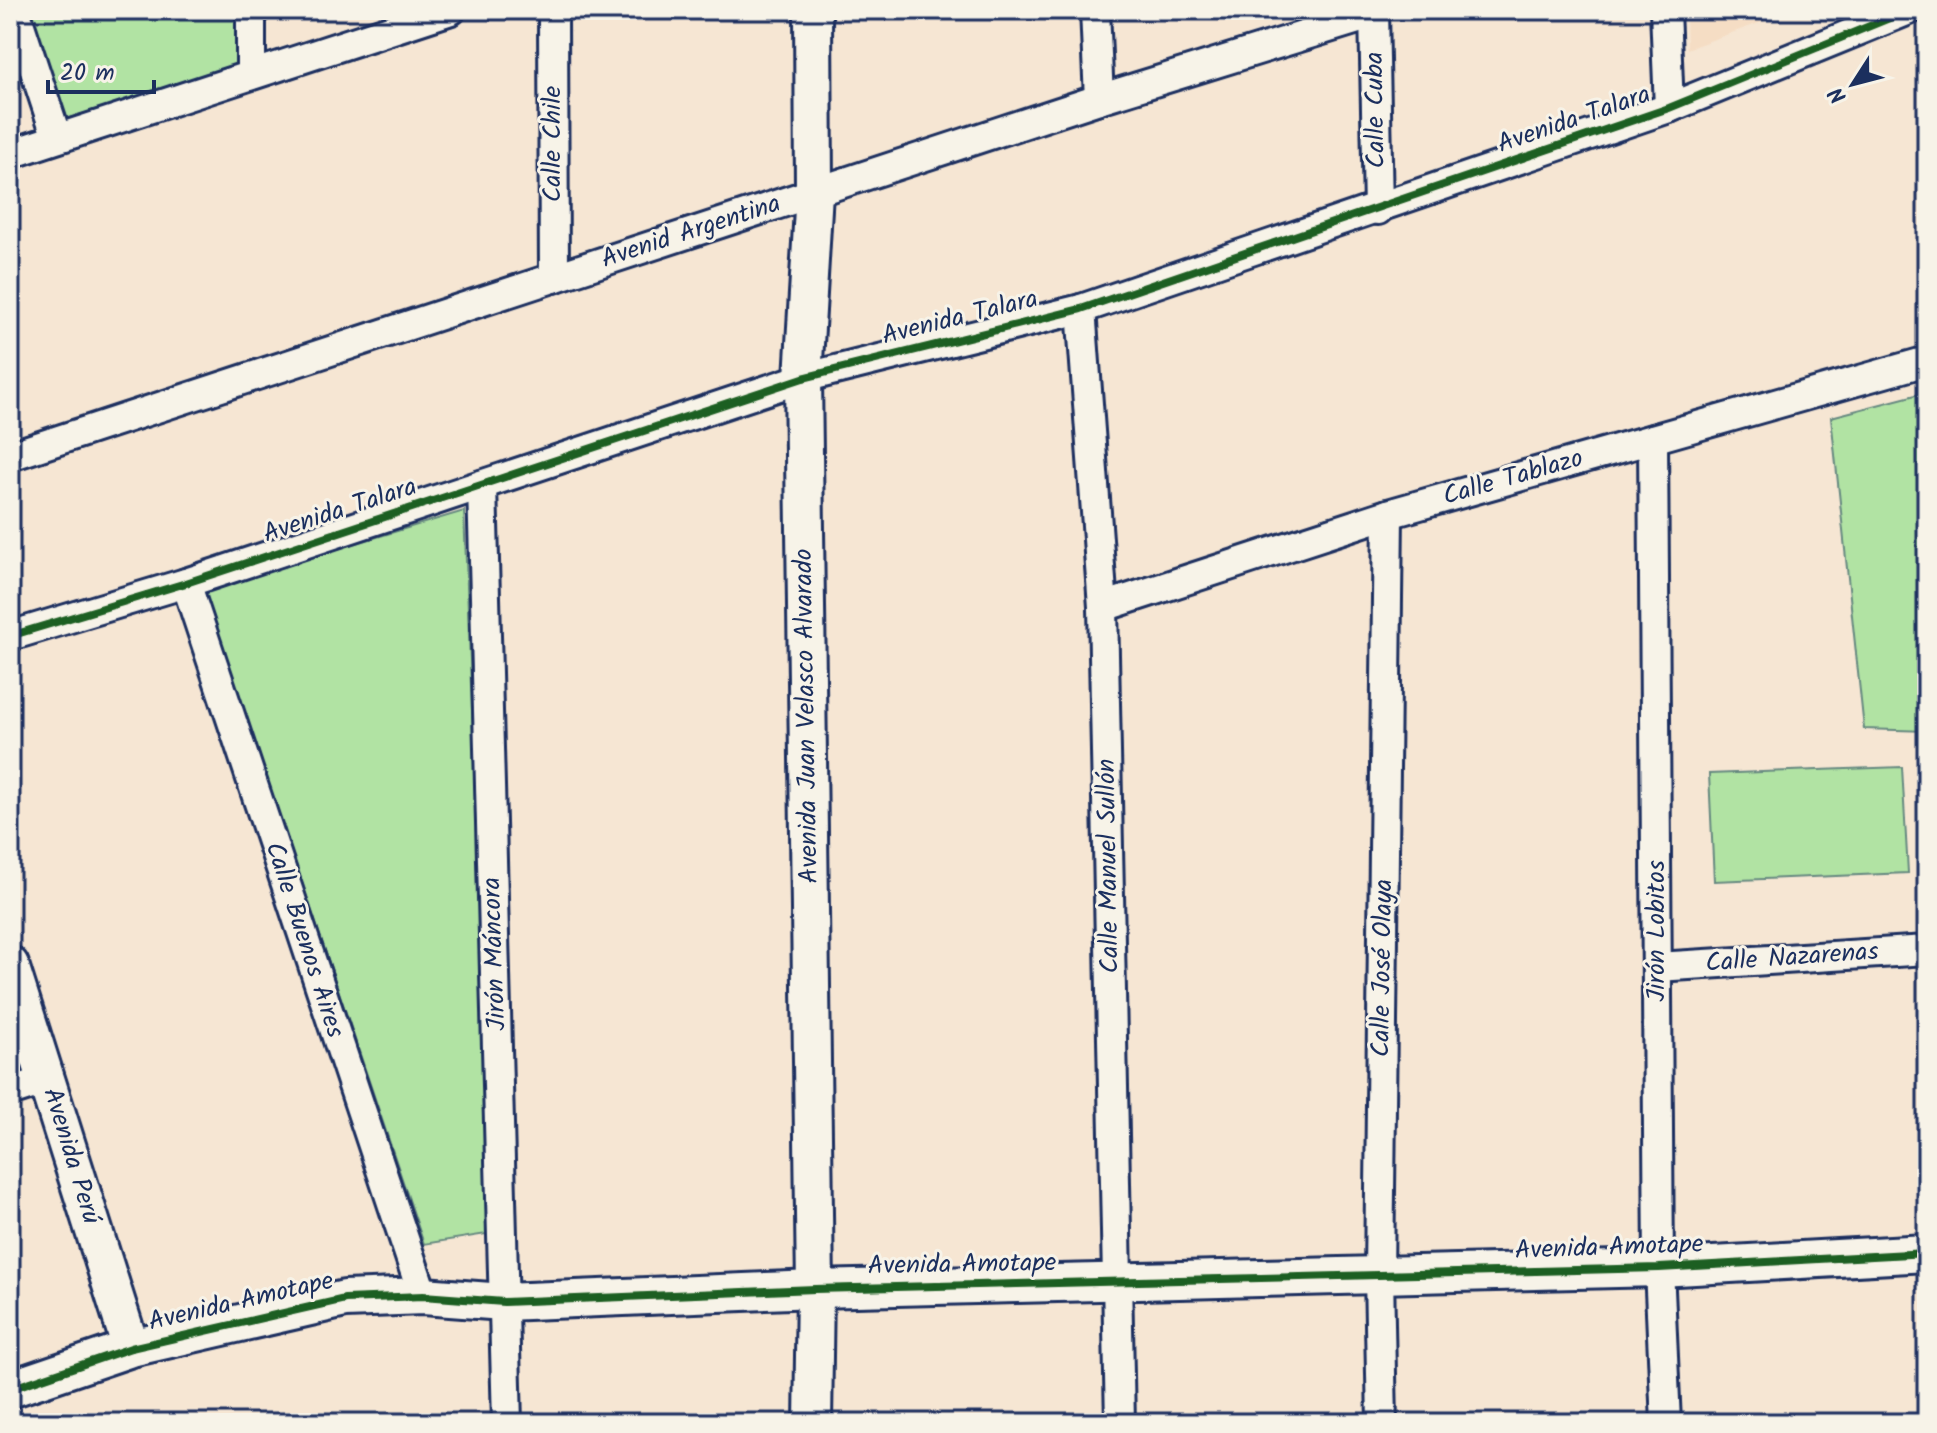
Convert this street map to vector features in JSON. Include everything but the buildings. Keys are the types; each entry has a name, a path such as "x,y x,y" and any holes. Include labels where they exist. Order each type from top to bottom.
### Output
{"street":[{"path":"15,10 57,138"},
{"path":"251,10 251,73"},
{"path":"10,154 451,10"},
{"name":"Calle Chile","path":"553,10 554,278"},
{"name":"Avenida Juan Velasco Alvarado","path":"813,10 814,192 803,378 815,1289 813,1423"},
{"path":"1095,10 1099,99"},
{"path":"1665,10 1669,108"},
{"name":"Avenida Talara","path":"10,636 186,583 803,378 1081,309 1669,108 1909,10"},
{"name":"Avenid Argentina","path":"10,456 1374,12"},
{"name":"Calle Cuba","path":"1374,12 1378,210"},
{"name":"Calle Manuel Sullón","path":"1081,309 1103,607 1120,1281 1120,1423"},
{"name":"Calle Tablazo","path":"1103,607 1388,514 1927,361"},
{"name":"Jirón Lobitos","path":"1653,439 1659,1268 1666,1423"},
{"name":"Jirón Máncora","path":"482,485 507,1423"},
{"name":"Calle José Olaya","path":"1382,1423 1379,1275 1388,514"},
{"name":"Calle Buenos Aires","path":"186,583 423,1296"},
{"name":"Calle Nazarenas","path":"1657,967 1927,950"},
{"name":"Avenida Perú","path":"10,965 131,1348"},
{"path":"10,1092 47,1080"},
{"name":"Avenida Amotape","path":"10,1389 131,1348 345,1299 423,1296 504,1302 815,1289 1659,1268 1927,1253"}],"shaded area":[{"path":"1686,10 1795,10 1687,49"}],"green space":[{"path":"25,10 237,10 242,64 60,121"},
{"path":"1927,392 1927,731 1864,729 1831,417"},
{"path":"464,511 493,1233 424,1244 203,589"},
{"path":"1902,767 1908,873 1714,881 1709,774"}],"cycle path":[{"path":"10,636 186,583 803,378 1081,309 1669,108 1909,10"},
{"path":"10,1389 131,1348 345,1299 423,1296 504,1302 815,1289 1659,1268 1927,1253"}]}
